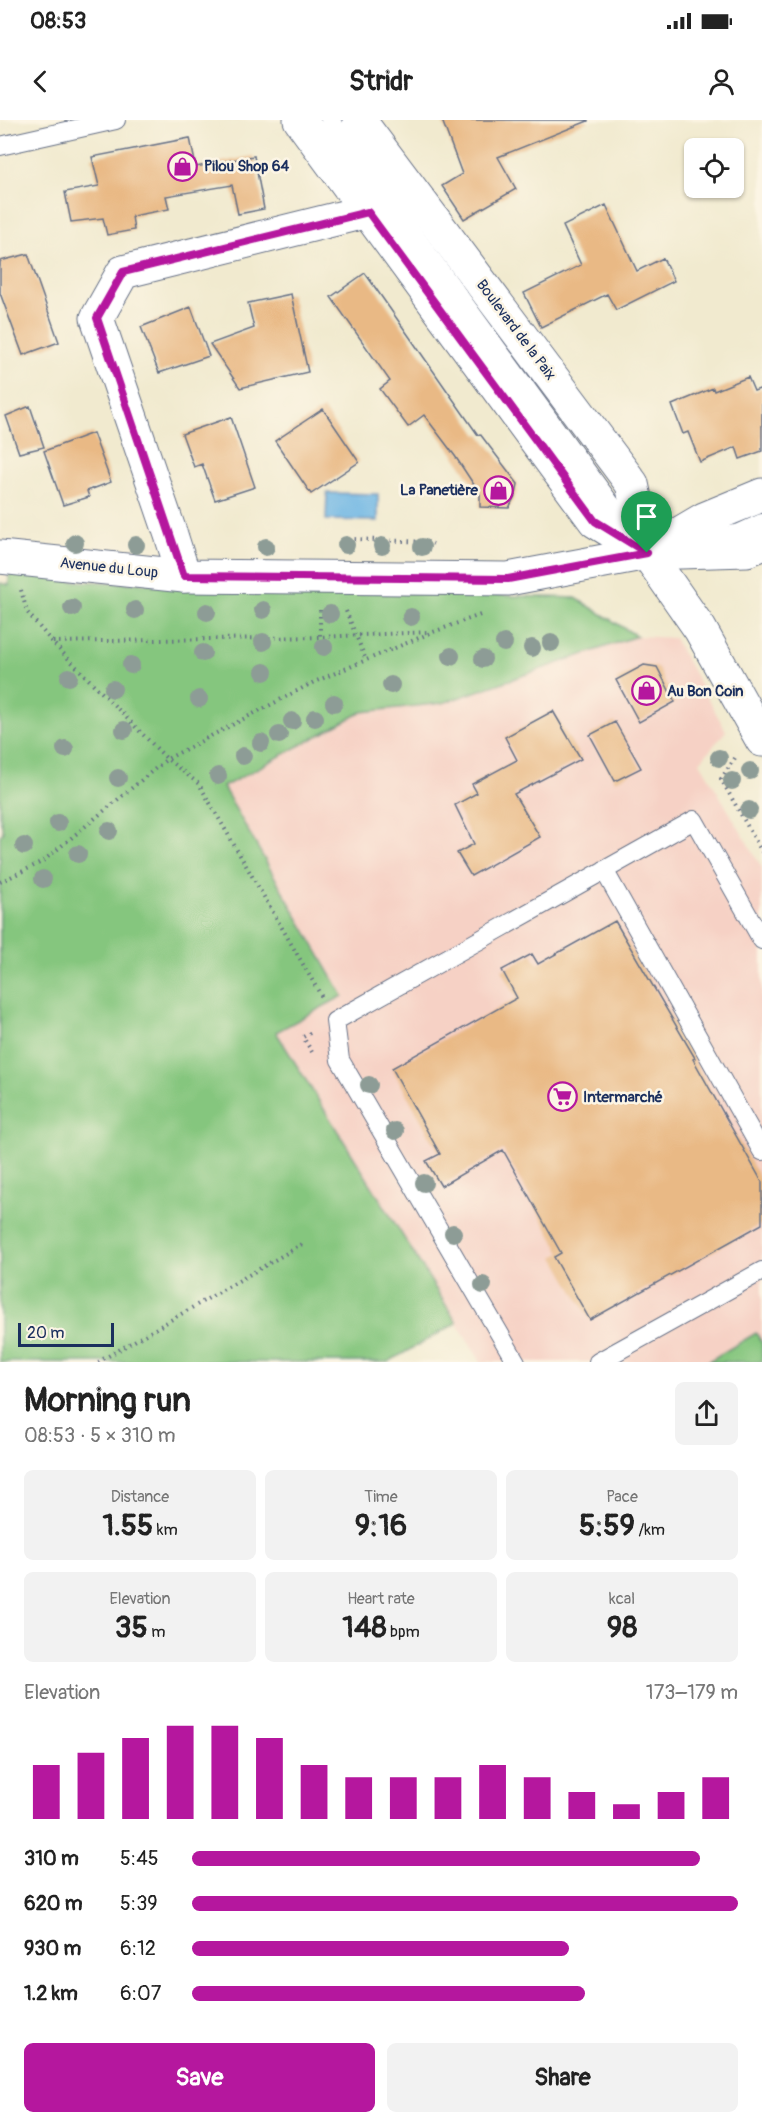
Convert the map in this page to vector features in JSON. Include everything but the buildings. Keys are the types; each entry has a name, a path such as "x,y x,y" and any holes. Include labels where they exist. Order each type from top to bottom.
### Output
{"street":[{"name":"Boulevard de la Paix","path":"300,120 595,521 647,553"},
{"name":"Boulevard de la Paix","path":"359,120 632,484 647,553 700,628 758,733"},
{"path":"184,576 97,318 123,272 368,212"},
{"name":"Avenue du Loup","path":"647,553 704,519 762,495"},
{"name":"Avenue du Loup","path":"7,557 184,576 508,579 647,553 747,550 762,544"}],"lane":[{"path":"0,146 116,120"},
{"path":"330,120 647,553 740,532 762,523"},
{"path":"338,120 418,199"},
{"path":"516,1362 340,1060 335,1021 694,820 762,940"},
{"path":"604,870 762,1151"},
{"path":"598,1362 762,1271"}],"path":[{"path":"7,557 27,612 52,642 167,759 199,783 335,1021"},
{"path":"0,882 42,862 167,759 314,682 433,632 489,612"},
{"path":"52,642 320,637 433,632"},
{"path":"758,733 721,779 762,852"},
{"path":"99,1362 304,1243"}],"shaded area":[{"path":"637,636 674,638 726,731 700,762 762,868 762,1343 755,1333 707,1362 481,1362 276,1032 342,996 223,787 362,712 443,703"}],"green space":[{"path":"9,569 69,581 576,598 637,636 443,703 362,712 223,787 343,996 276,1032 457,1323 388,1362 0,1362 0,835 3,833 0,816 0,583 9,585"},
{"path":"756,1333 762,1343 762,1362 707,1362"}],"water":[{"path":"327,493 378,494 378,521 326,520"}],"place":[{"name":"Pilou Shop 64","path":"183,166"},
{"name":"La Panetière","path":"499,490"},
{"name":"Au Bon Coin","path":"646,691"},
{"name":"Intermarché","path":"562,1097"}],"route":[{"path":"368,212 595,521 647,553 508,579 184,576 97,318 123,272 368,212"}]}
